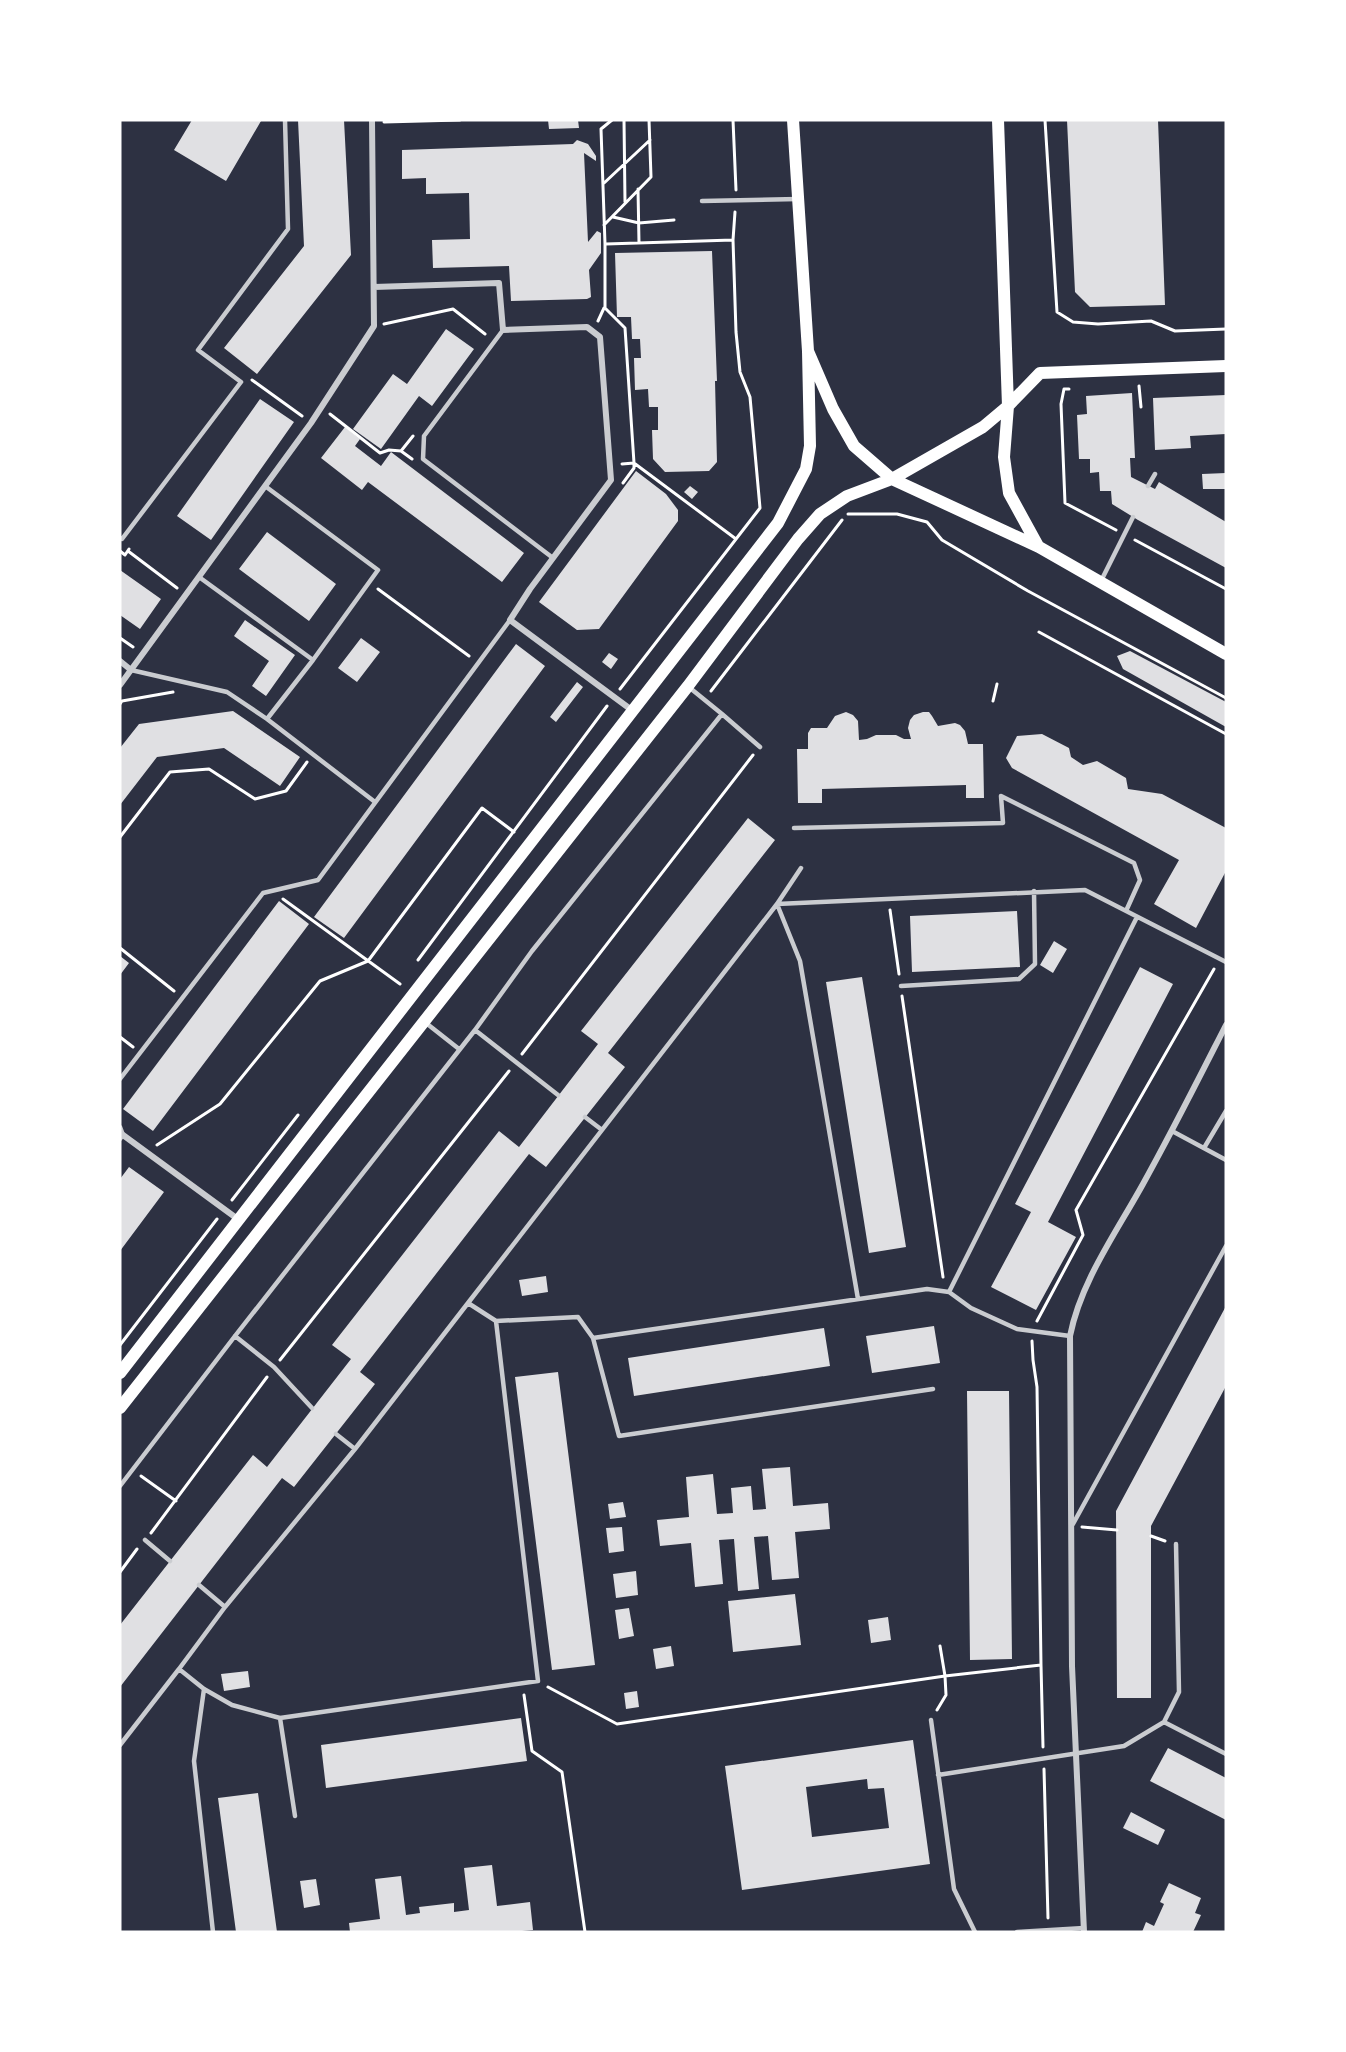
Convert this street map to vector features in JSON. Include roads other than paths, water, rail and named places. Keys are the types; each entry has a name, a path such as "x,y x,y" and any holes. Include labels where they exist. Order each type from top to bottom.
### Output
{"main road":[{"path":"120,1373 778,523 797,488 806,470 810,446 808,351 793,120"},
{"path":"998,120 1008,406 1004,457 1009,493 1039,547"},
{"path":"808,351 833,409 854,446 892,479 1039,547 1226,654"},
{"path":"120,1408 688,686 798,539 820,514 848,496 892,479 983,428 1040,373 1226,366"}],"street":[{"path":"120,685 321,407 374,326 372,121"},
{"path":"374,287 499,283 503,330 587,327 600,337 611,480 510,620 633,711"},
{"path":"120,661 131,670"},
{"path":"1084,1930 1072,1666 1070,1336 1075,1312 1091,1277 1172,1131 1226,1025"},
{"path":"122,1137 147,1151 239,1220"}],"lane":[{"path":"120,538 122,539 241,382 198,350 288,229 285,120"},
{"path":"702,201 799,199"},
{"path":"503,330 424,436 423,459 553,558"},
{"path":"1149,486 1155,474"},
{"path":"265,486 378,570 267,719"},
{"path":"1101,581 1133,517"},
{"path":"199,577 313,660"},
{"path":"120,1079 263,893 318,880 510,620"},
{"path":"131,670 227,692 267,719 375,802"},
{"path":"688,686 760,747"},
{"path":"120,1486 475,1030 531,951 722,714"},
{"path":"795,828 1003,823 1001,796 1134,862 1140,880 1126,911"},
{"path":"120,1745 225,1607 355,1449 777,904 801,868"},
{"path":"777,904 1085,890 1226,962"},
{"path":"901,986 1018,979 1035,964 1034,891"},
{"path":"777,904 800,961 858,1299"},
{"path":"947,1291 1137,917"},
{"path":"424,1022 459,1049"},
{"path":"475,1030 558,1095"},
{"path":"1204,1148 1226,1111"},
{"path":"585,1117 602,1130"},
{"path":"120,1127 122,1137"},
{"path":"1172,1131 1226,1160"},
{"path":"1071,1526 1226,1246"},
{"path":"593,1338 927,1289 947,1291 971,1308 1017,1329 1070,1336"},
{"path":"468,1303 496,1321 578,1317 593,1338 619,1436 933,1389"},
{"path":"179,1669 204,1689 232,1705 280,1718 538,1681 496,1321"},
{"path":"235,1336 274,1368 312,1408"},
{"path":"336,1434 355,1449"},
{"path":"145,1540 170,1561"},
{"path":"938,1774 1124,1746 1164,1722 1179,1692 1176,1544"},
{"path":"199,1585 225,1607"},
{"path":"204,1689 194,1761 213,1932"},
{"path":"280,1718 295,1816"},
{"path":"931,1720 954,1889 975,1932"},
{"path":"1164,1722 1226,1754"},
{"path":"1017,1932 1084,1930"}]}
